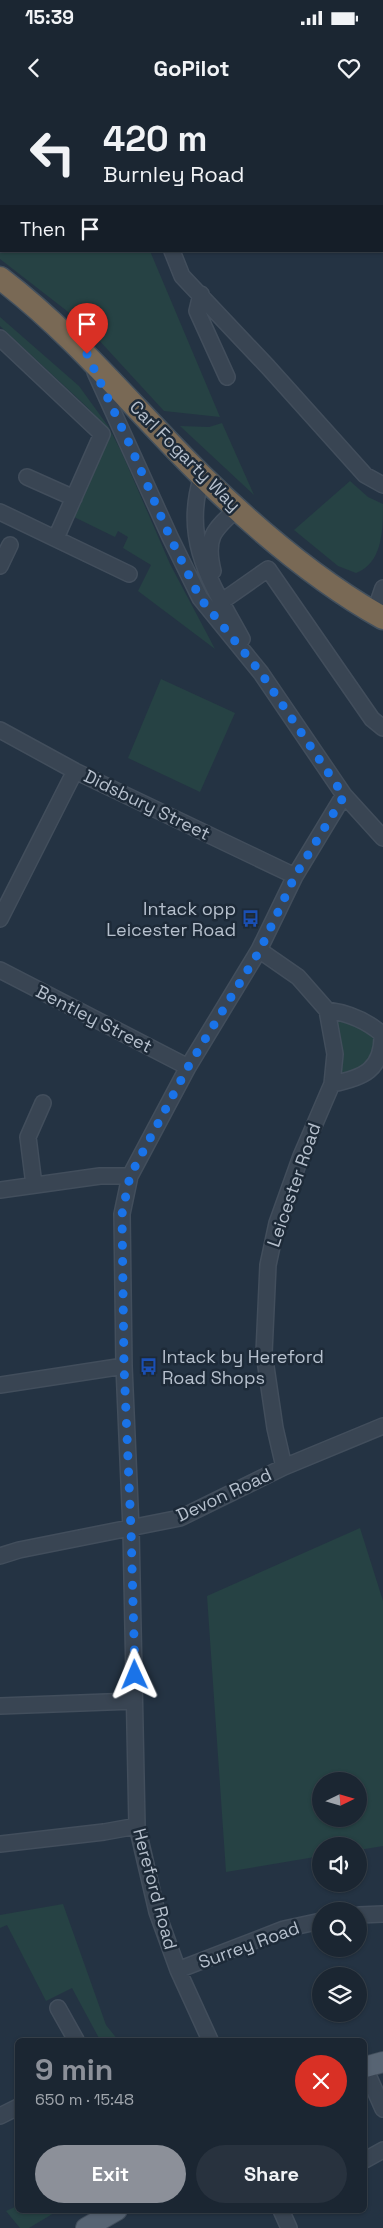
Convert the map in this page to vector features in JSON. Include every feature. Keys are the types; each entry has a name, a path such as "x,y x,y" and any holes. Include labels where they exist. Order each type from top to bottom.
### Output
{"highway":[{"name":"Carl Fogarty Way","path":"0,278 87,354 202,476 258,528 330,584 379,616"}],"main road":[{"path":"367,2067 383,2062"},
{"path":"86,2228 112,2213"}],"street":[{"path":"172,252 182,276 201,294 365,475 383,484"},
{"path":"201,294 197,311 227,377"},
{"path":"0,338 102,434 56,538"},
{"path":"87,354 170,537 200,598 261,673"},
{"path":"202,476 196,508 197,543 207,577 261,673 344,796 383,838"},
{"path":"27,477 74,498"},
{"path":"221,602 210,558 210,542 216,528 237,509"},
{"path":"0,512 129,574"},
{"path":"0,566 10,544"},
{"path":"221,602 268,569 372,719 383,728"},
{"path":"379,616 383,588"},
{"name":"Didsbury Street","path":"0,730 76,771 295,876"},
{"path":"0,919 76,771"},
{"name":"Hereford Road","path":"209,2038 178,1970 157,1912 137,1826 131,1529 124,1366 122,1214 130,1176 188,1067 260,950 295,876 344,796"},
{"path":"260,950 298,977 327,1010 339,1012 369,1023 382,1034 382,1049 377,1062 357,1079 332,1084"},
{"name":"Bentley Street","path":"0,970 188,1067"},
{"name":"Leicester Road","path":"284,1467 275,1428 264,1354 268,1265 277,1223 298,1164 332,1084 335,1054 327,1010"},
{"path":"34,1185 28,1137 43,1103"},
{"path":"0,1190 100,1176 130,1176"},
{"path":"0,1385 124,1366"},
{"name":"Devon Road","path":"0,1556 19,1550 180,1518 284,1467 383,1426"},
{"path":"0,1706 134,1701"},
{"path":"0,1844 104,1832 137,1826"},
{"path":"367,1915 383,1914"},
{"name":"Surrey Road","path":"178,1970 284,1929 312,1923"},
{"path":"58,2008 75,2038"},
{"path":"367,2073 383,2109"},
{"path":"0,2116 15,2108"},
{"path":"367,2159 383,2150"},
{"path":"282,2213 289,2228"}],"green space":[{"path":"0,252 150,252 220,417 164,411 85,325 0,259"},
{"path":"0,317 79,386 108,426 122,453 170,564 215,649 138,591 151,565 123,548 128,537 118,531 115,537 72,516 102,424 87,407 0,326"},
{"path":"222,423 254,495 180,426 209,427"},
{"path":"350,481 368,497 383,504 380,544 372,562 356,573 338,566 294,530"},
{"path":"161,679 235,713 200,792 128,758"},
{"path":"327,1010 382,1034 377,1062 332,1084"},
{"path":"360,1528 383,1601 383,1846 367,1849 367,1837 312,1837 312,1858 226,1872 207,1596"},
{"path":"63,1904 106,2025 116,2038 99,2038 72,1988 46,2001 7,1925 0,1928 0,1915"},
{"path":"15,2207 15,2213 54,2213 29,2228 20,2228 6,2211"}],"place":[{"name":"Intack opp Leicester Road","path":"250,919"},
{"name":"Intack by Hereford Road Shops","path":"148,1367"}],"route":[{"path":"87,354 129,443 178,556 200,598 261,673 344,796 295,876 260,950 188,1067 130,1176 122,1214 124,1366 135,1675"}]}
